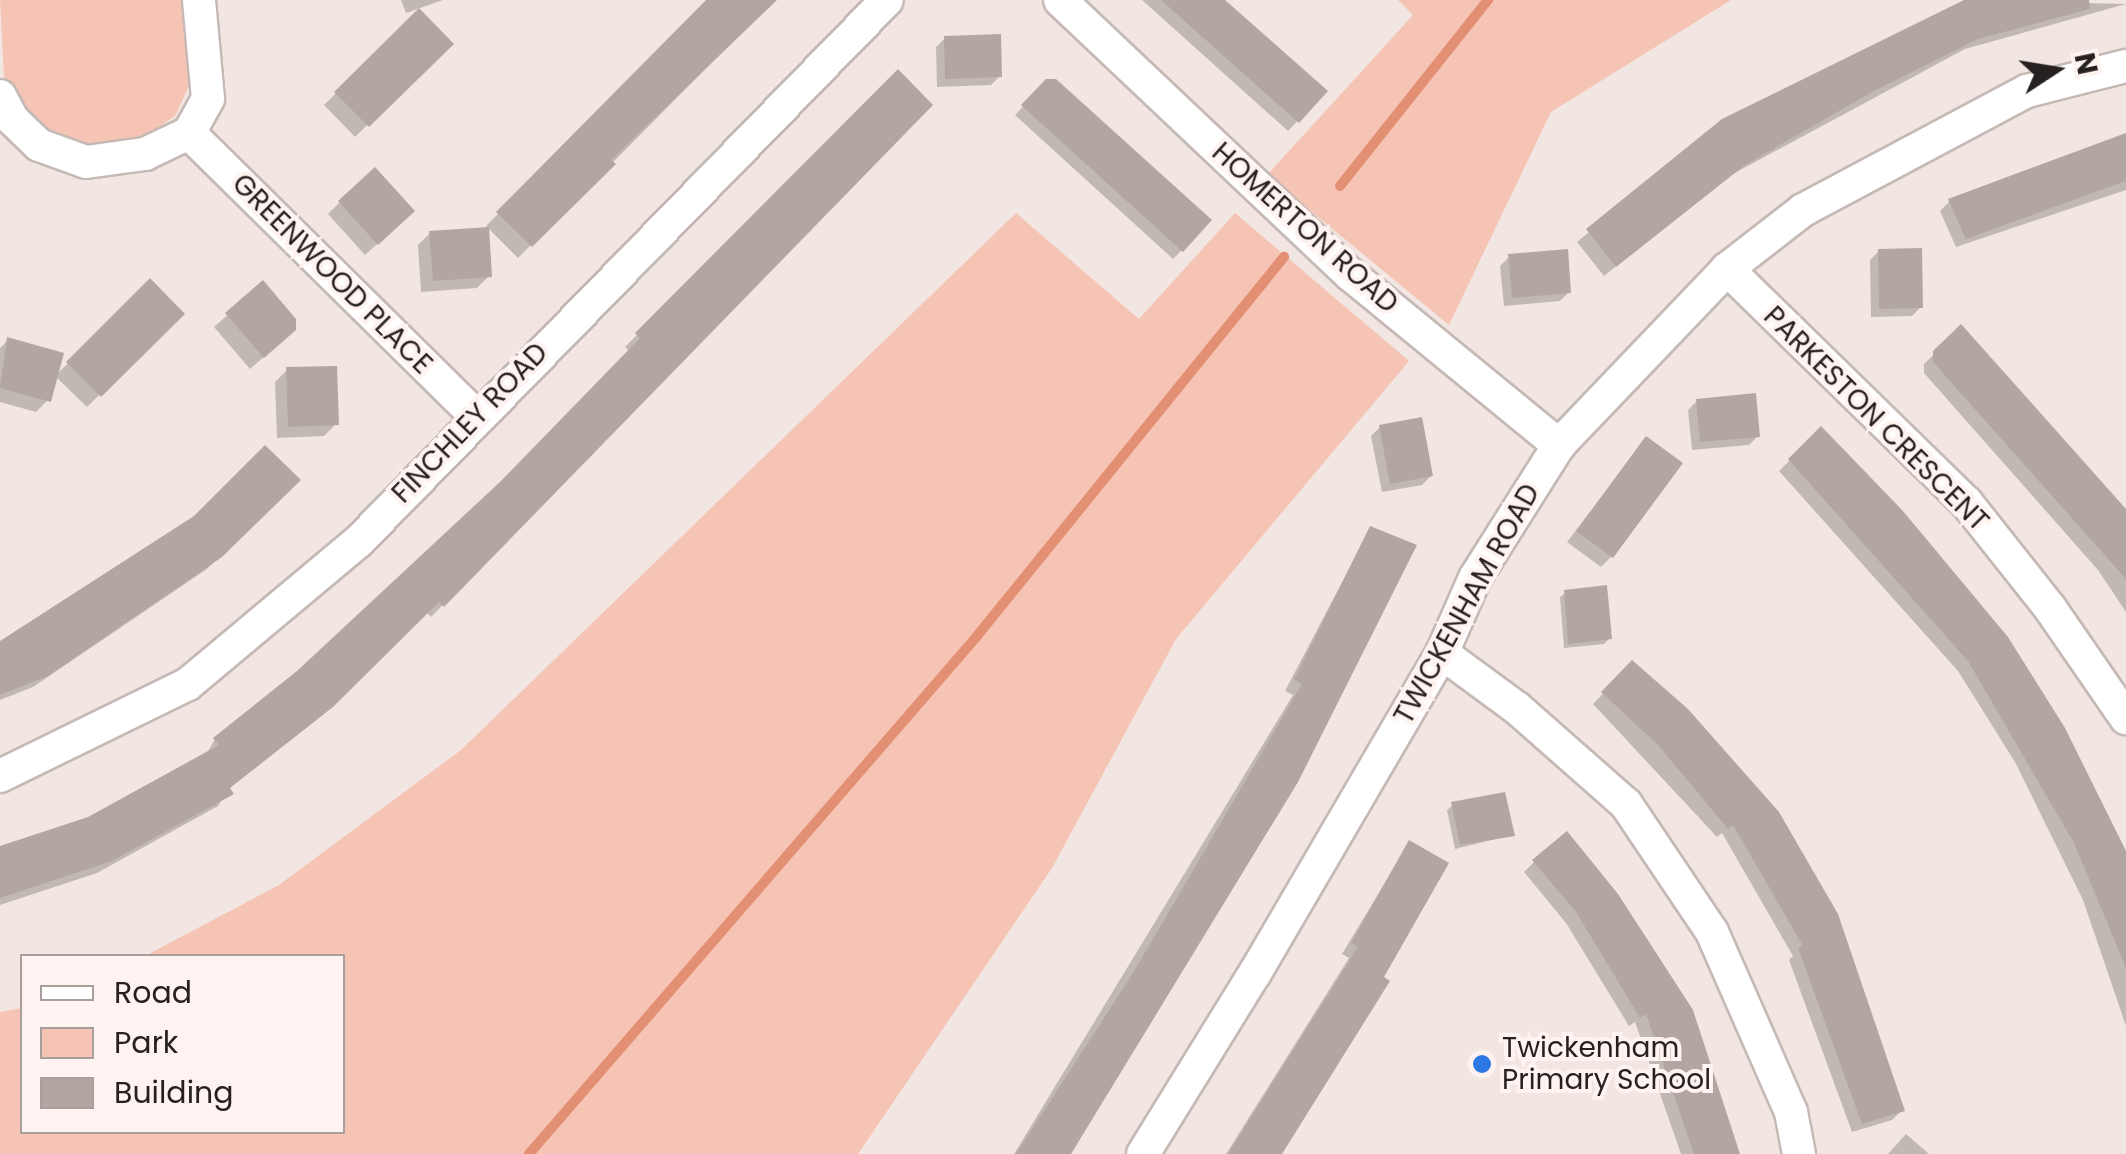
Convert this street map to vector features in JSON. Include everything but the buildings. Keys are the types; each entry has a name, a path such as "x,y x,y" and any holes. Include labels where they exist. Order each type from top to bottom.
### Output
{"street":[{"path":"0,96 12,120 39,146 86,162 145,154 189,133 208,99 199,0"},
{"name":"FINCHLEY ROAD","path":"0,776 188,684 358,542 475,416 887,0"},
{"name":"HOMERTON ROAD","path":"1060,0 1352,275 1559,445"},
{"name":"TWICKENHAM ROAD","path":"1143,1154 1442,653 1475,578 1559,445 1727,269 1803,210 1880,165 2027,92 2126,66"},
{"name":"GREENWOOD PLACE","path":"189,133 475,416"},
{"name":"PARKESTON CRESCENT","path":"1727,269 1966,502 2050,608 2126,718"},
{"path":"1442,653 1517,708 1626,804 1712,932 1791,1112 1799,1154"}],"green space":[{"path":"0,0 184,0 196,71 175,116 150,133 85,146 59,137 22,113 4,77"},
{"path":"1398,0 1731,0 1551,112 1449,325 1267,175 1413,15"},
{"path":"1016,213 1139,319 1235,213 1409,361 1176,639 1052,868 858,1154 0,1154 0,1012 20,1008 20,1134 345,1134 345,954 149,954 279,885 461,750"}],"waterway":[{"path":"1340,186 1488,0"},
{"path":"529,1154 977,636 1284,257"}],"place":[{"name":"Twickenham Primary School","path":"1482,1064"}]}
